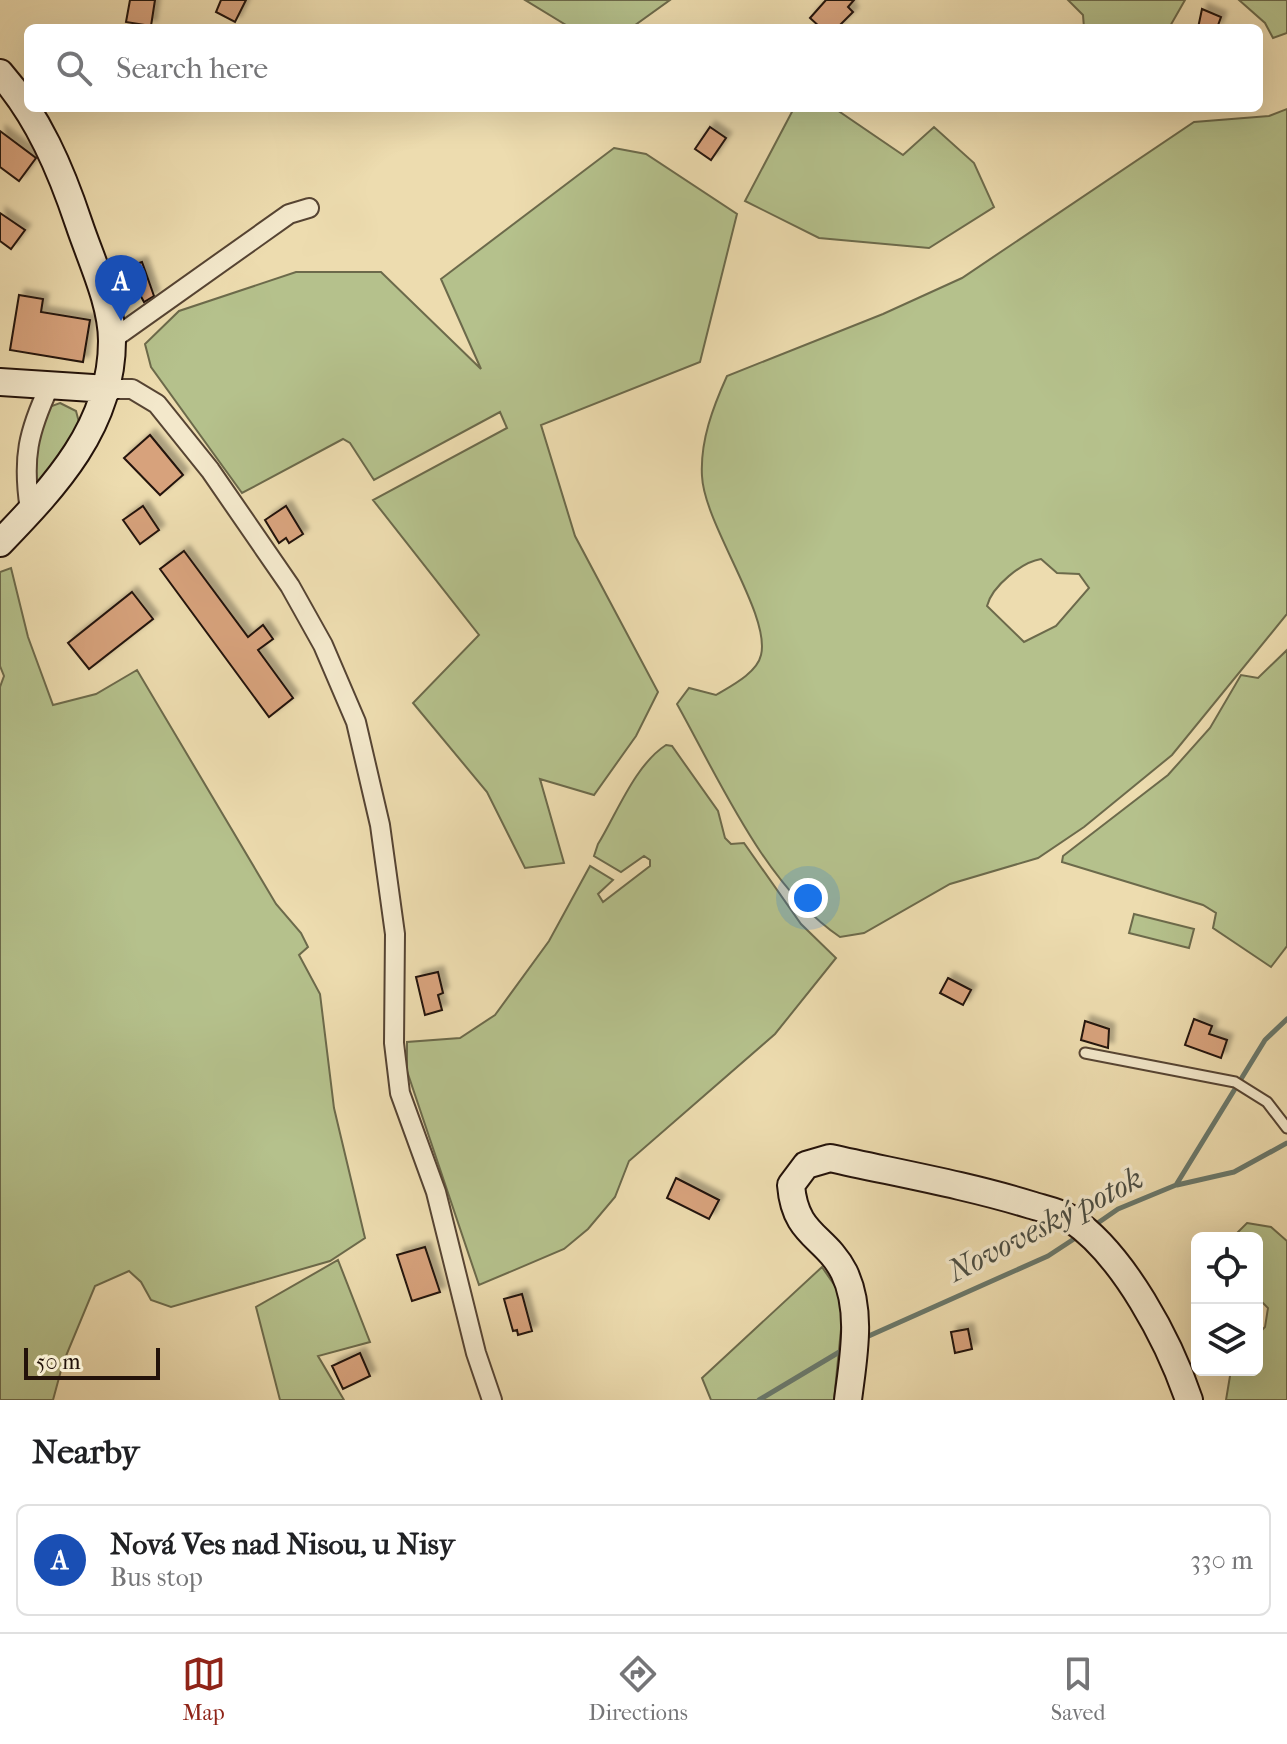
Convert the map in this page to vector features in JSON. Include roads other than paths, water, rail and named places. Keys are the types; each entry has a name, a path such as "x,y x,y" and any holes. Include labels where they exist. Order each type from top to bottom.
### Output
{"street":[{"path":"0,73 24,105"},
{"path":"0,543 65,472 84,443 108,389 113,339 105,301 66,185 28,112"},
{"path":"113,339 289,214 309,208"},
{"path":"0,382 132,389 157,404 210,470 290,586 323,645 356,722 380,825 395,934 394,1043 400,1093 436,1192 476,1353 492,1400"},
{"path":"30,510 25,479 26,445 50,385"},
{"path":"848,1400 855,1334 848,1286 843,1271 793,1209 791,1185 806,1165 830,1158 1002,1196 1068,1217 1091,1235 1126,1280 1173,1353 1189,1400"}],"lane":[{"path":"1085,1053 1235,1082 1267,1102 1287,1128"}],"waterway":[{"name":"Novoveský potok","path":"1092,1227 1118,1209 1176,1185 1265,1040 1287,1019"},
{"path":"1177,1185 1234,1172 1287,1143"},
{"name":"Novoveský potok","path":"862,1339 1048,1256 1080,1235"},
{"name":"Novoveský potok","path":"759,1400 846,1348"}],"place":[{"name":"Nová Ves nad Nisou, u Nisy","path":"121,321"}]}
